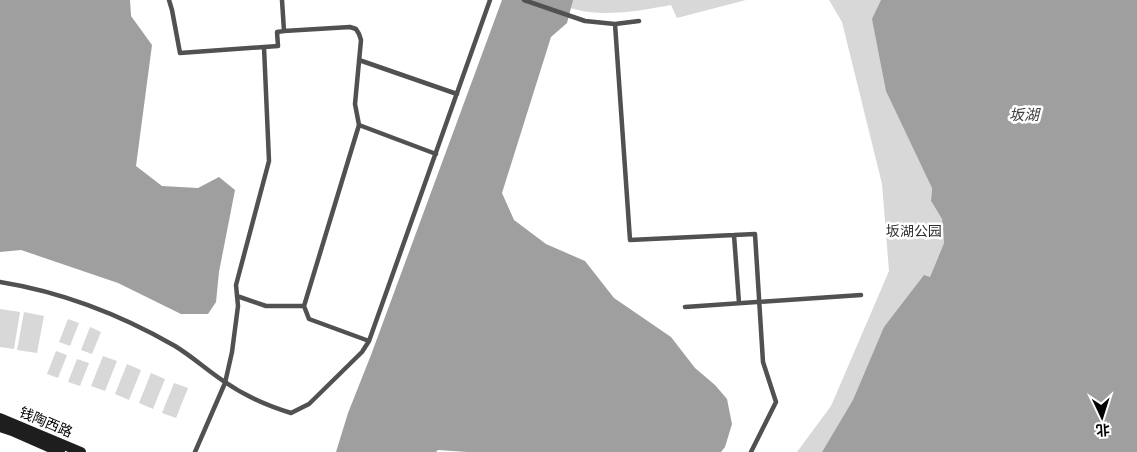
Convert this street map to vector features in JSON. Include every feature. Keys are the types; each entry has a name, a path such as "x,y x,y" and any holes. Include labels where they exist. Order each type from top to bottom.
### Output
{"street":[{"name":"钱陶西路","path":"0,418 80,452"},
{"name":"钱陶西路","path":"0,428 12,431 60,452"}],"lane":[{"path":"169,0 180,53 278,46 277,32 284,31 350,27 356,28 360,34 355,104 360,125 304,306 309,318 369,341"},
{"path":"282,0 284,31"},
{"path":"0,282 54,293 146,330 198,360 225,383 271,407 291,413 308,404 362,352 369,341 490,0"},
{"path":"524,0 585,21 615,24 639,21"},
{"path":"615,24 630,240 754,234 763,362 776,402 751,452"},
{"path":"195,452 225,383 232,352 238,306 236,285 269,161 264,47"},
{"path":"359,60 457,94"},
{"path":"360,125 436,154"},
{"path":"734,235 738,304"},
{"path":"685,307 861,295"},
{"path":"237,296 266,306 304,306"}],"green space":[{"path":"548,0 746,0 677,18 671,5 620,13 595,13 570,8"},
{"name":"坂湖公园","path":"829,0 881,0 925,169 932,188 931,201 942,219 944,243 930,277 822,452 797,452 831,406 889,271 882,184 842,22"},
{"path":"0,309 20,312 14,349 0,347"},
{"path":"24,312 44,316 37,353 17,350"},
{"path":"68,319 79,323 70,346 59,342"},
{"path":"90,327 101,332 92,354 81,350"},
{"path":"56,351 67,355 58,378 47,374"},
{"path":"103,356 117,361 105,391 91,386"},
{"path":"77,359 89,363 80,386 68,382"},
{"path":"127,364 141,370 129,400 115,394"},
{"path":"151,373 165,379 153,409 139,403"},
{"path":"174,383 188,388 176,418 162,413"}],"water":[{"path":"0,0 130,0 131,16 152,45 136,166 162,186 198,188 219,177 235,190 219,272 216,302 208,314 181,314 118,283 21,250 0,252"},
{"path":"502,0 573,0 567,23 551,37 502,193 514,220 546,244 585,261 614,298 671,337 695,368 715,385 727,399 732,424 725,447 721,452 467,452 438,450 436,452 336,452 348,413"},
{"name":"坂湖","path":"881,0 1137,0 1137,452 822,452 853,400 884,327 924,275 930,277 944,243 942,219 931,201 932,188 886,91 872,19"}]}
